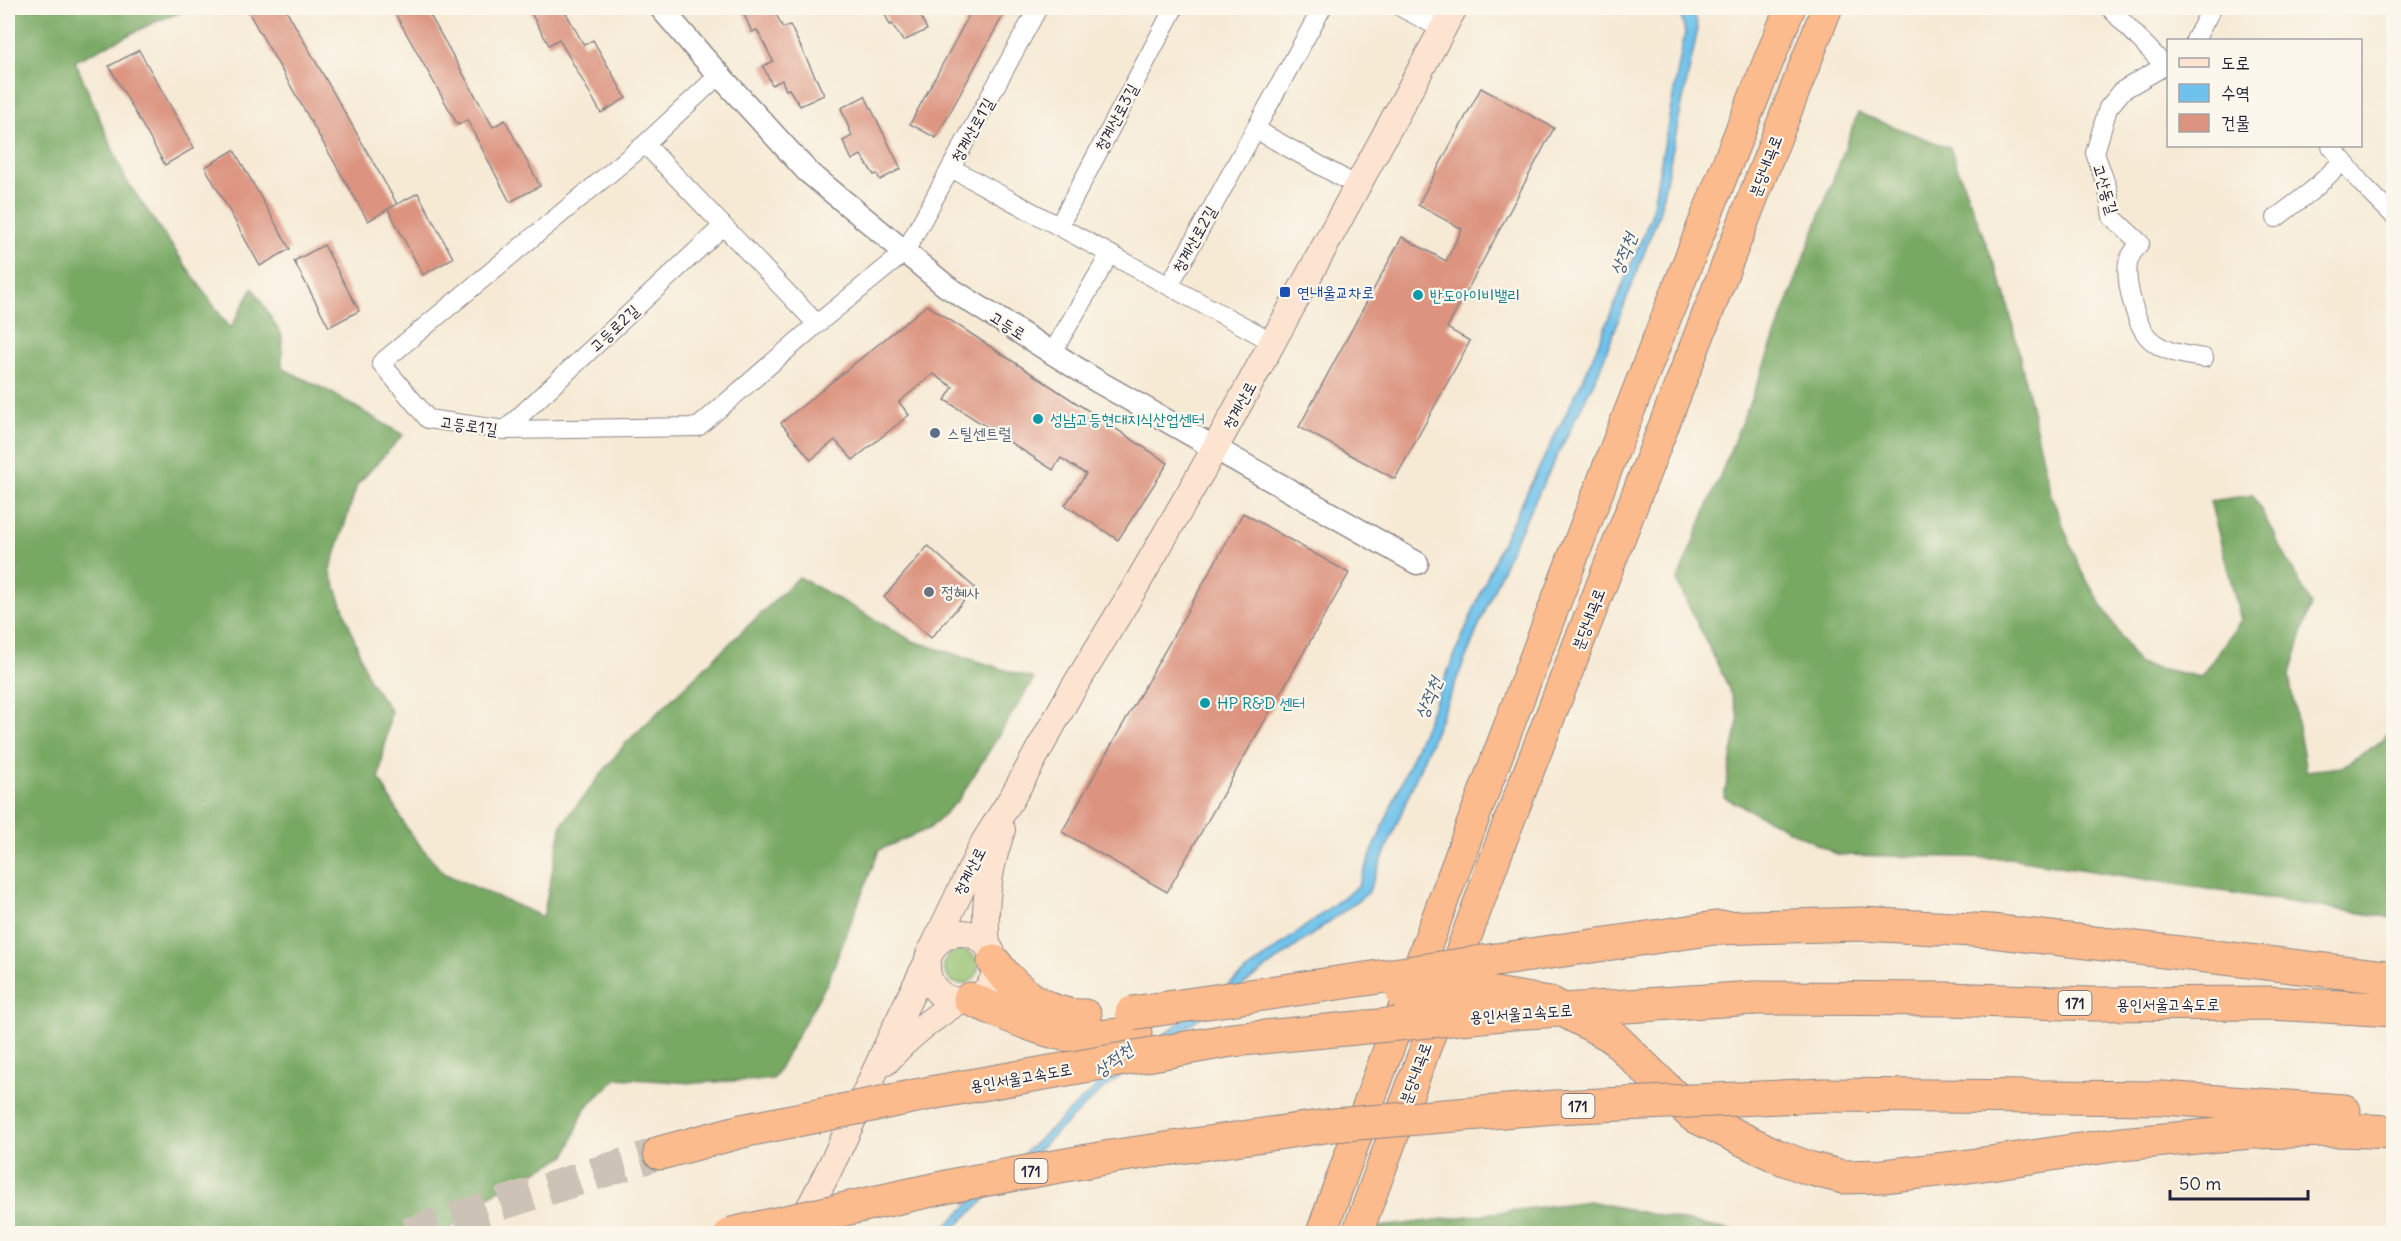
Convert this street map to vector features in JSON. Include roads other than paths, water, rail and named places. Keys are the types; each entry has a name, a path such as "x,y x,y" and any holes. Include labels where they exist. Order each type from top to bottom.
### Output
{"highway":[{"name":"분당내곡로","path":"1321,1233 1436,916 1592,504 1790,8"},
{"name":"분당내곡로","path":"1357,1233 1503,837 1827,8"},
{"path":"964,1000 1037,1028 1085,1037 1133,1023 1715,928 1862,924 1991,931 2394,978"},
{"path":"990,954 1016,986 1053,1011 1133,1023 1384,995 1464,989 1550,1003 1612,1036 1693,1114 1777,1156 1808,1168 1843,1177 1883,1176 2121,1144 2251,1132 2394,1131"},
{"name":"용인서울고속도로","path":"660,1153 742,1131 936,1092 1232,1040 1513,1013 1755,998 1949,999 2092,1004 2270,1004 2394,1010"},
{"name":"171","path":"731,1233 954,1185 1110,1156 1333,1125 1555,1107 1824,1095 2163,1098 2394,1114"}],"main road":[{"name":"청계산로","path":"794,1233 834,1163 894,1025 984,842 1013,796 1068,697 1134,590 1214,450 1448,18"},
{"name":"청계산로","path":"990,954 985,923 987,890 1000,836 1013,796"},
{"path":"958,933 979,938 990,954 993,978 978,996 964,1000 948,998 938,992 931,983 927,972 930,955 948,936 958,933"},
{"name":"청계산로","path":"865,1092 880,1069 912,1034 928,1020 964,1000"}],"street":[{"name":"고등로","path":"661,8 807,171 946,286 1052,353 1214,450 1417,563"},
{"name":"청계산로1길","path":"905,252 1038,8"},
{"name":"청계산로3길","path":"1059,226 1174,8"},
{"name":"청계산로2길","path":"951,168 1168,286 1322,8"},
{"path":"1402,8 1448,18"},
{"name":"고산동길","path":"2110,8 2167,65 2123,90 2108,108 2095,153 2108,190 2112,217 2140,243 2128,262 2132,303 2141,326 2150,340 2173,352 2204,358"},
{"path":"2196,39 2212,8"},
{"name":"고등로1길","path":"719,75 645,144 381,363 428,419 505,430 698,427 817,324 905,252"},
{"path":"1255,129 1357,186"},
{"path":"645,144 817,324"},
{"path":"2332,147 2361,183 2394,216"},
{"path":"2276,218 2314,189 2343,161"},
{"name":"고등로2길","path":"505,430 723,226"},
{"path":"1052,353 1110,254"},
{"path":"1168,286 1273,342"}],"water":[{"path":"1679,8 1693,8 1698,28 1659,214 1599,371 1510,551 1368,893 1103,1089 949,1233 937,1234 1098,1085 1358,886 1499,549 1587,371 1651,216 1685,32"}],"tunnel":[{"path":"407,1234 660,1153"}],"place":[{"name":"연내울교차로","path":"1285,292"},
{"name":"반도아이비밸리","path":"1418,295"},
{"name":"성남고등현대지식산업센터","path":"1038,419"},
{"name":"스틸센트럴","path":"935,433"},
{"name":"정혜사","path":"929,592"},
{"name":"HP R&D 센터","path":"1205,703"}],"water label":[{"name":"상적천","path":"1623,254"},
{"name":"상적천","path":"1428,698"},
{"name":"상적천","path":"1113,1060"}]}
